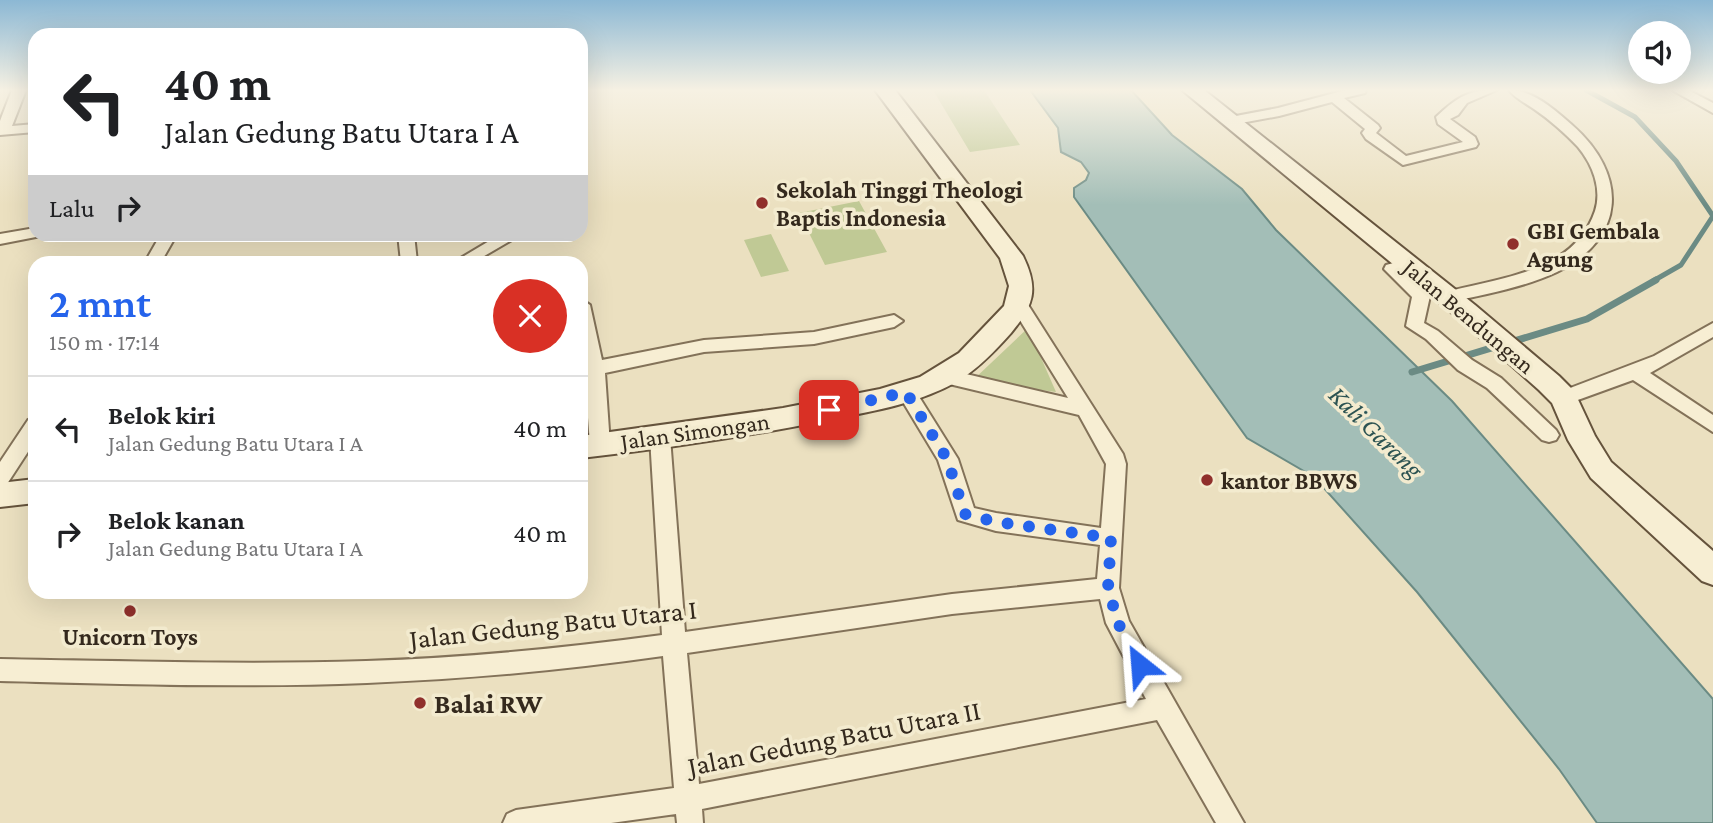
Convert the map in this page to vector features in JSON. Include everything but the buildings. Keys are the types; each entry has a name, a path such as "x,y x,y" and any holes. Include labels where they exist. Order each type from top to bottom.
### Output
{"street":[{"path":"915,128 1011,256 1023,285 1019,304 1109,445 1116,464 1108,588 1118,623 1163,707 1231,823"},
{"name":"Jalan Bendungan","path":"1239,128 1457,304 1556,391 1601,470 1713,571"},
{"path":"1373,128 1369,133 1371,136 1397,157 1409,161 1471,144 1470,140 1454,128"},
{"path":"1457,304 1550,269 1588,239 1605,211 1605,178 1597,162 1565,128"},
{"path":"1,131 28,129"},
{"path":"0,239 28,234"},
{"path":"473,256 499,242"},
{"path":"1408,264 1392,269 1421,296 1415,326 1432,335 1458,360 1494,383 1549,435"},
{"name":"Jalan Simongan","path":"590,446 780,419 906,392 945,376 980,349 1019,304"},
{"path":"595,368 704,346 814,338 894,321"},
{"path":"1556,391 1634,372 1660,361 1713,329"},
{"path":"588,336 595,368 590,446"},
{"path":"1634,372 1713,425"},
{"path":"945,376 1087,410"},
{"path":"906,392 947,459 965,514 996,522 1111,538"},
{"path":"0,478 28,436"},
{"path":"660,437 689,811"},
{"path":"0,495 28,492"},
{"name":"Jalan Gedung Batu Utara I","path":"0,670 289,675 486,665 674,644 987,599 1108,588"},
{"name":"Jalan Gedung Batu Utara II","path":"516,823 689,811 1163,707"}],"green space":[{"path":"956,128 1009,128 1020,145 970,152"},
{"path":"859,201 887,252 825,265 799,213"},
{"path":"771,234 789,271 761,277 744,240"},
{"path":"1028,328 1056,392 972,381"}],"water":[{"name":"Kali Garang","path":"1058,128 1166,128 1242,189 1276,230 1452,401 1713,699 1713,823 1597,823 1559,769 1417,592 1314,477 1247,438 1074,197 1074,188 1086,180 1089,173 1081,162 1061,152"}],"waterway":[{"path":"1646,128 1676,161 1713,216 1681,265 1653,281"},
{"path":"1412,372 1587,319 1656,280"}],"place":[{"name":"Sekolah Tinggi Theologi Baptis Indonesia","path":"762,203"},
{"name":"GBI Gembala Agung","path":"1513,244"},
{"name":"kantor BBWS","path":"1207,480"},
{"name":"Unicorn Toys","path":"130,611"},
{"name":"Balai RW","path":"420,703"}],"route":[{"path":"829,410 906,392 947,459 965,514 996,522 1111,538 1108,588 1118,623 1140,665"}]}
